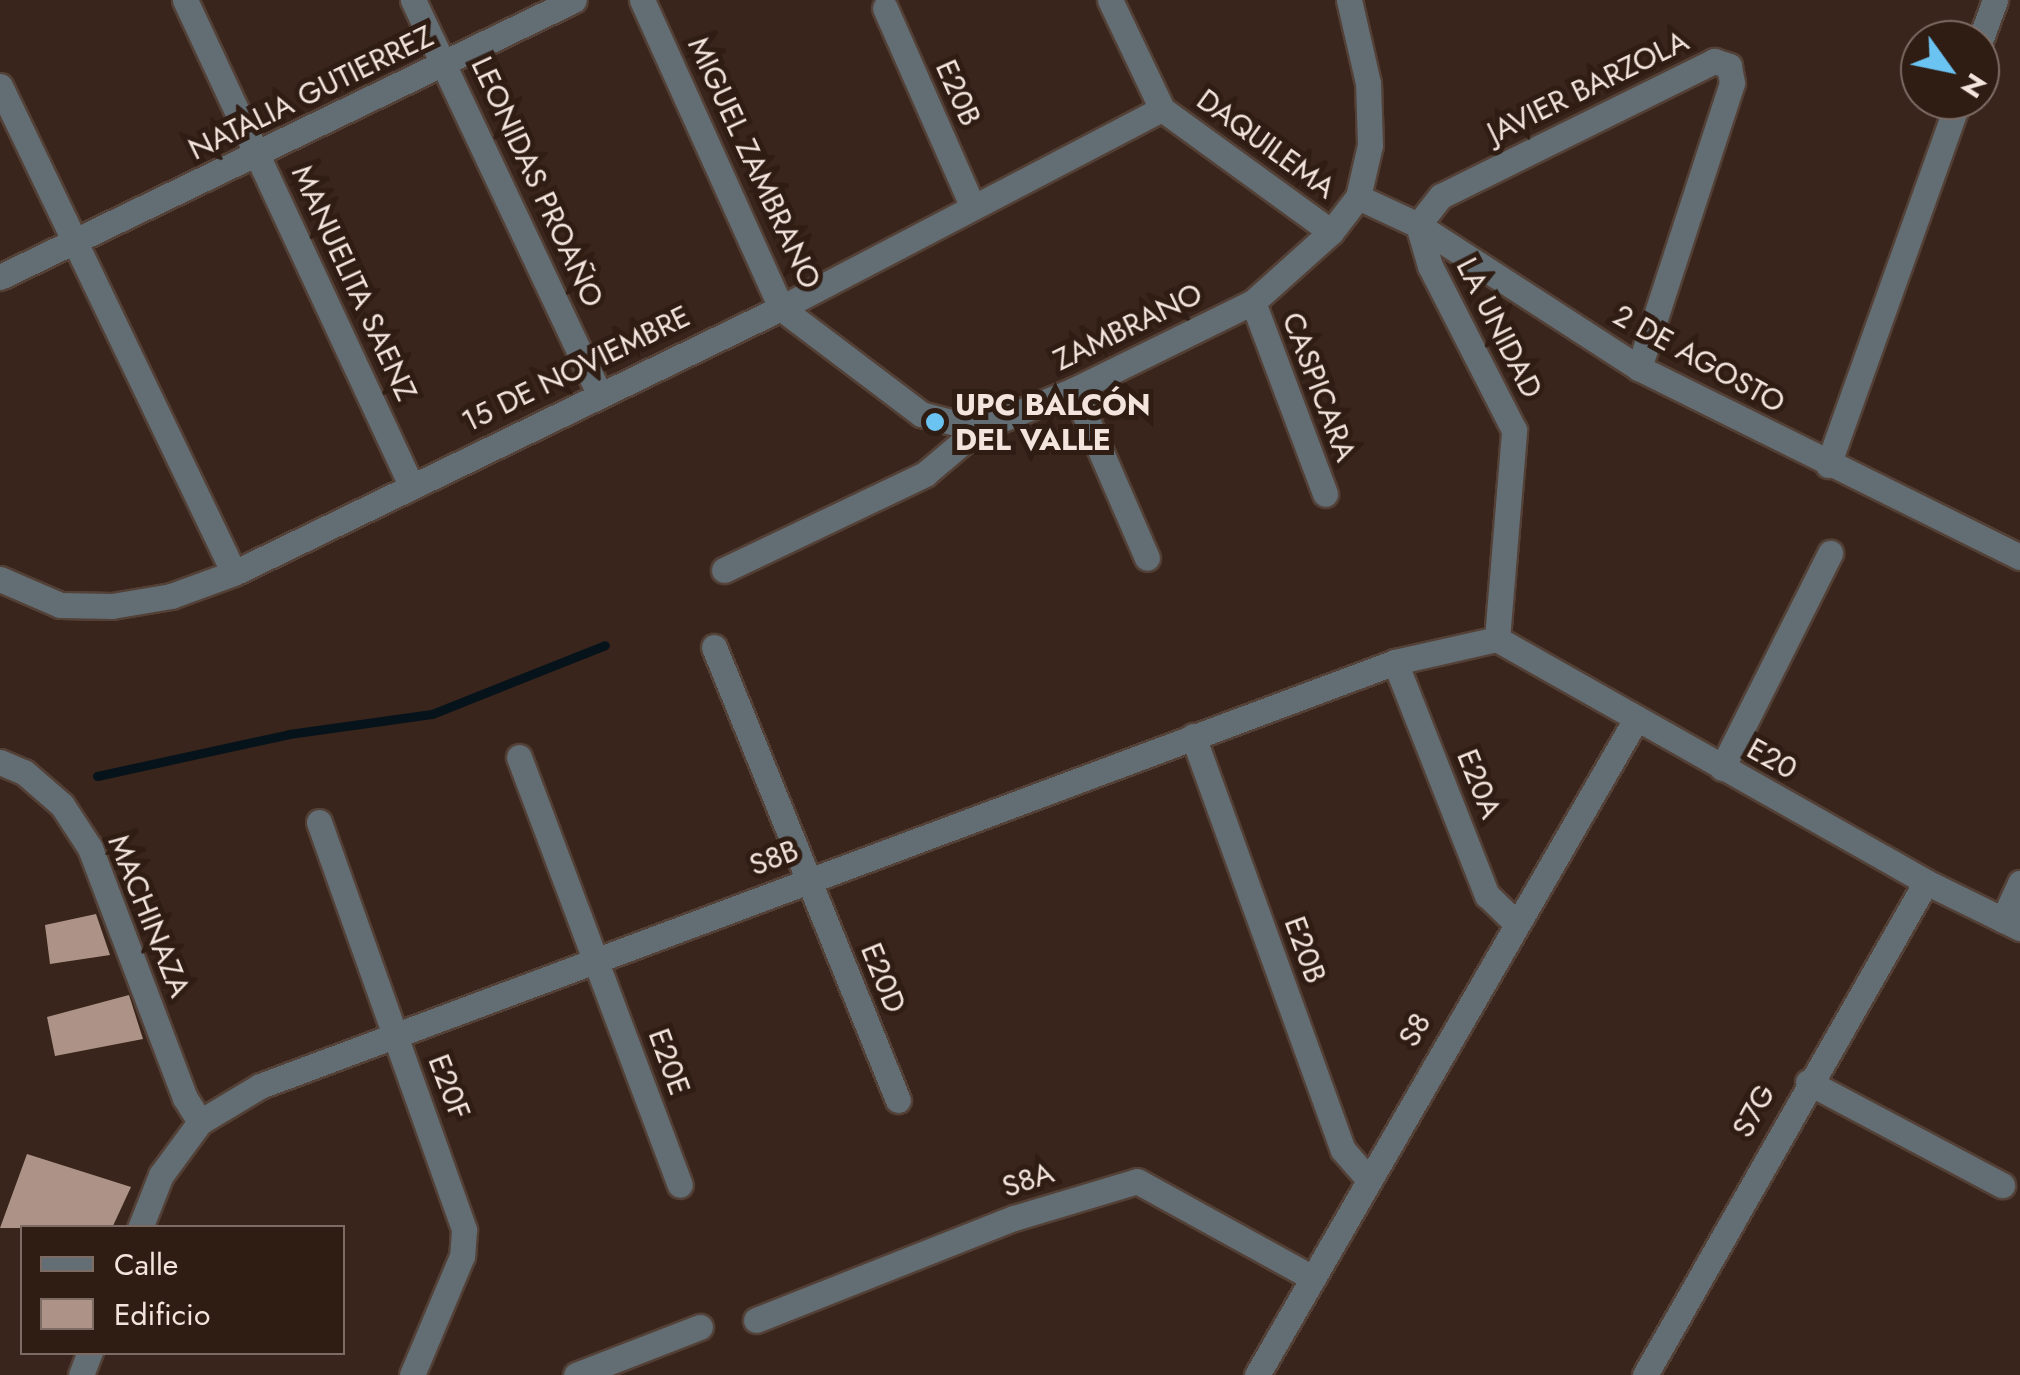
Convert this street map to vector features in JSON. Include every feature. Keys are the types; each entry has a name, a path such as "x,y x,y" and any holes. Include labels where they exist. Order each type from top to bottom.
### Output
{"street":[{"name":"MANUELITA SAENZ","path":"185,0 412,485"},
{"name":"LEONIDAS PROAÑO","path":"413,0 599,394"},
{"name":"NATALIA GUTIERREZ","path":"0,277 574,0"},
{"name":"MIGUEL ZAMBRANO","path":"642,0 781,308 921,414 978,428"},
{"path":"1110,0 1162,109"},
{"name":"ZAMBRANO","path":"724,570 925,474 978,428 1074,390 1252,302 1332,232 1358,197 1370,145 1368,83 1353,1"},
{"name":"E20B","path":"884,8 972,205"},
{"name":"JAVIER BARZOLA","path":"1418,226 1442,196 1714,61 1729,66 1732,83 1640,368"},
{"path":"0,86 234,574"},
{"name":"15 DE NOVIEMBRE","path":"0,579 60,606 112,606 170,596 234,574 781,308 1162,109"},
{"name":"DAQUILEMA","path":"1162,109 1332,232"},
{"path":"1828,465 1952,120"},
{"name":"2 DE AGOSTO","path":"1358,197 1418,226 1640,368 1828,465 2018,550"},
{"name":"LA UNIDAD","path":"1418,226 1430,266 1514,430 1497,639"},
{"name":"CASPICARA","path":"1252,302 1325,494"},
{"path":"1074,390 1147,558"},
{"path":"1722,768 1830,553"},
{"name":"S8B","path":"141,1225 161,1174 200,1122 260,1086 396,1040 808,880 1395,662 1497,639"},
{"name":"E20","path":"1497,639 1926,882 2011,924"},
{"name":"E20D","path":"714,647 898,1100"},
{"name":"E20A","path":"1395,662 1487,895 1514,922"},
{"name":"S8","path":"1256,1375 1514,922 1636,720"},
{"name":"E20B","path":"1193,736 1343,1150 1368,1178"},
{"name":"E20E","path":"519,756 680,1185"},
{"name":"MACHINAZA","path":"0,762 24,772 62,806 90,848 185,1098 200,1122"},
{"name":"E20F","path":"319,822 465,1242 412,1375"},
{"name":"S7G","path":"1644,1375 1808,1082 1926,882"},
{"path":"2011,924 2020,884"},
{"path":"1808,1082 2002,1186"},
{"name":"S8A","path":"756,1320 1014,1218 1137,1181 1311,1278"},
{"path":"576,1375 700,1326"}],"building":[{"path":"96,914 110,955 50,964 45,925"},
{"path":"129,995 143,1039 55,1056 47,1017"},
{"path":"27,1154 131,1187 113,1225 0,1228"}],"waterway":[{"path":"97,776 289,734 432,714 605,645"}],"place":[{"name":"UPC BALCÓN DEL VALLE","path":"935,422"}]}
